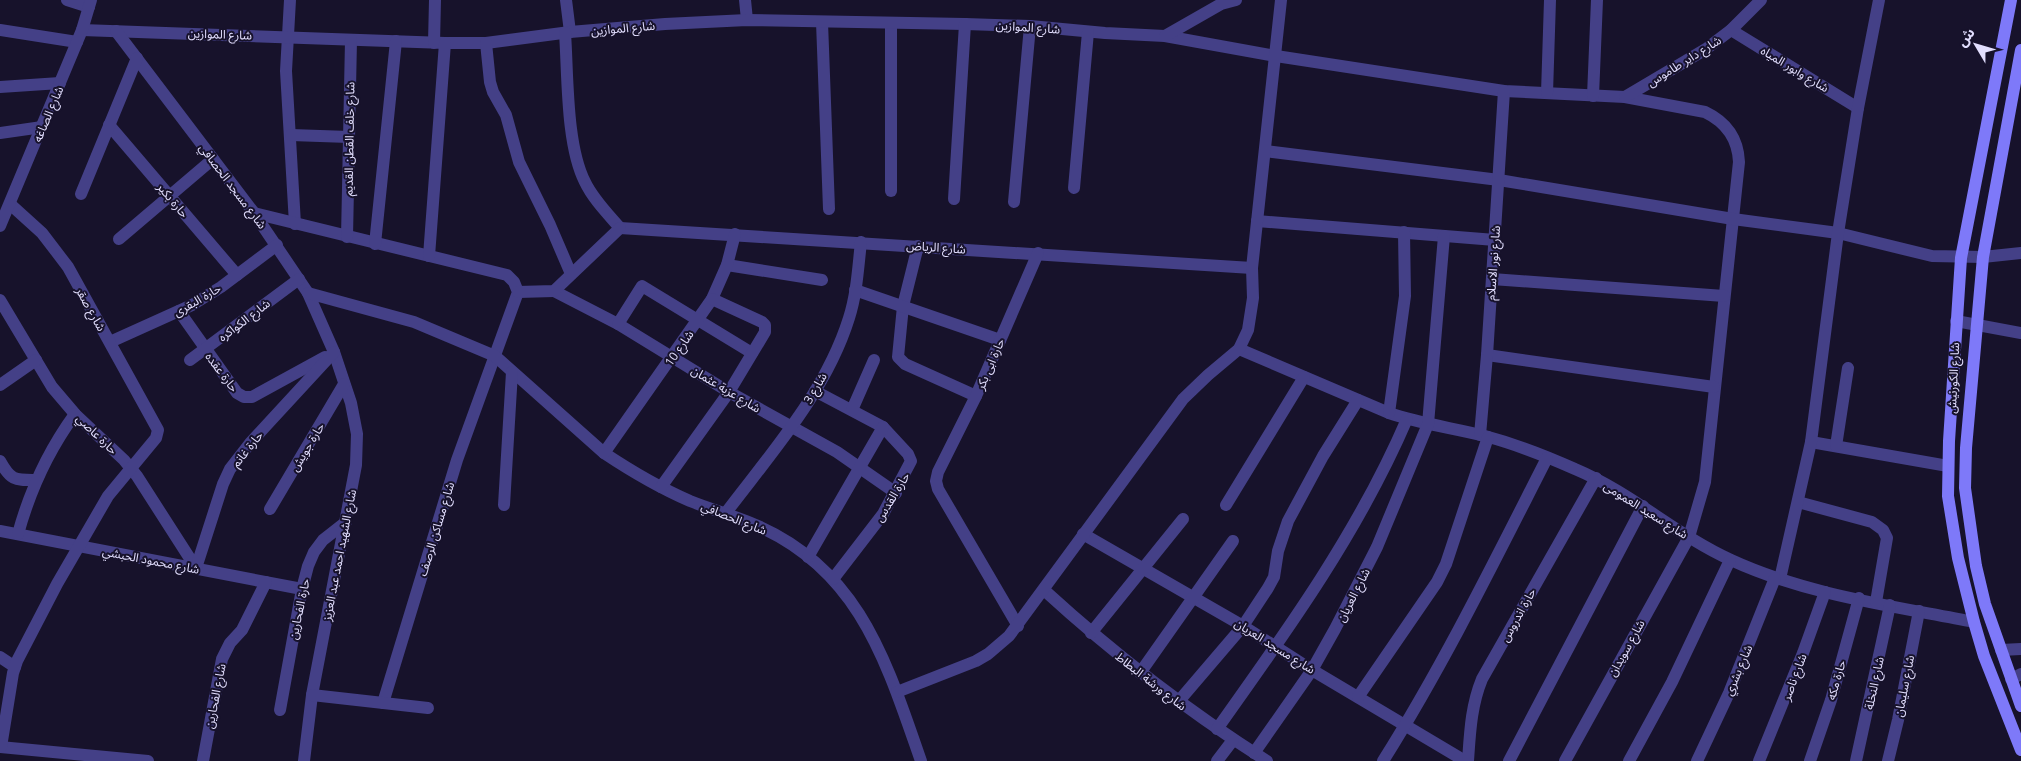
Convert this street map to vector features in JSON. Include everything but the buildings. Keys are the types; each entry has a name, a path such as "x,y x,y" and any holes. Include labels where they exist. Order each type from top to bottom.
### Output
{"main road":[{"name":"شارع الكورنيش","path":"2010,0 1961,258 1948,466 1948,496 1964,588 1984,656 2021,750"},
{"name":"شارع الكورنيش","path":"2021,50 1983,257 1966,448 1965,488 1976,566 1985,604 2001,650 2016,677 2021,706"}],"street":[{"path":"67,0 90,4"},
{"path":"290,0 286,71 295,224"},
{"path":"429,256 439,43 435,0"},
{"path":"254,213 347,238 507,275 514,282 518,292 554,291 620,228 601,206 585,182 574,152 566,0"},
{"path":"745,0 747,20"},
{"path":"1165,36 1221,4 1236,0"},
{"path":"898,692 976,661 999,646 1018,626 1083,534 1183,399 1239,349 1248,330 1253,298 1252,268 1282,0"},
{"path":"1547,93 1550,0"},
{"path":"1593,96 1597,0"},
{"name":"شارع داير طاموس","path":"1625,97 1706,49 1731,30 1761,0"},
{"name":"شارع بشري","path":"1697,761 1729,693 1778,579 1798,502 1811,442 1838,233 1858,108 1879,0"},
{"name":"شارع الصاغه","path":"0,226 82,30 90,4"},
{"name":"شارع الموازين","path":"82,30 288,36 439,43 486,43 568,32 747,20 1030,26 1088,32 1165,36 1276,56 1504,91 1625,97"},
{"path":"822,22 829,209"},
{"path":"892,23 892,191"},
{"path":"954,199 965,24"},
{"path":"1014,202 1030,26"},
{"path":"0,30 77,42"},
{"name":"شارع وابور المياه","path":"1731,30 1858,108"},
{"name":"شارع مسجد الحصافي","path":"116,31 277,245 308,293 334,352"},
{"path":"1074,188 1088,32"},
{"name":"شارع خلف القطن القديم","path":"347,238 351,40"},
{"path":"375,244 396,41"},
{"path":"486,43 490,82 493,92 506,115 519,162 550,224 571,274"},
{"path":"81,194 137,58"},
{"path":"0,87 60,83"},
{"name":"شارع نور الاسلام","path":"1358,697 1437,582 1446,564 1484,436 1487,355 1504,91"},
{"name":"شارع سويدان","path":"1565,761 1688,537 1706,482 1714,387 1739,154 1728,129 1722,122 1705,112 1625,97"},
{"name":"حارة بكير","path":"109,125 237,275"},
{"path":"0,132 42,127"},
{"path":"291,135 349,137"},
{"path":"1265,151 1499,180 1733,219 1838,233 1932,256 1961,258 2021,253"},
{"path":"119,239 213,159"},
{"name":"شارع صقر","path":"10,204 37,228 56,249 68,267 158,430 156,438 130,468"},
{"path":"1257,221 1495,240"},
{"name":"شارع الرياض","path":"620,228 1252,268"},
{"path":"1389,414 1405,296 1404,232"},
{"name":"شارع 10","path":"604,453 712,299 728,265 734,234"},
{"name":"شارع العريان","path":"1254,753 1312,670 1335,629 1376,547 1428,424 1444,236"},
{"name":"شارع 3","path":"725,514 816,391 846,326 856,290 861,242"},
{"name":"حارة البقرى","path":"110,342 179,312 204,298 277,245"},
{"path":"918,246 903,306 898,350 901,360 976,396"},
{"name":"حارة ابى بكر","path":"1018,626 938,489 936,481 938,472 976,396 1038,254"},
{"path":"728,265 822,280"},
{"name":"شارع الكواكره","path":"190,360 299,279"},
{"path":"1492,280 1724,296"},
{"path":"618,324 642,286 752,354"},
{"path":"856,290 1000,340"},
{"name":"شارع عزبة عثمان","path":"554,291 618,324 729,392 861,467 896,493"},
{"name":"شارع مساكن الرصف","path":"383,703 457,460 518,292"},
{"path":"308,293 414,322 495,356"},
{"path":"661,487 729,392 765,332 765,325 762,322 712,299"},
{"name":"حارة عاصي","path":"0,300 52,387 75,414 130,468 196,568"},
{"name":"حارة عقده","path":"179,312 237,393 248,398 334,352"},
{"path":"1956,321 2021,333"},
{"name":"شارع سعيد العمومى","path":"1239,349 1389,414 1484,436 1547,458 1596,478 1643,506 1688,537 1730,560 1778,579 1825,592 1974,622"},
{"name":"شارع الشهيد احمد عبد العزيز","path":"304,761 312,695 346,522 358,449 355,418 334,352"},
{"name":"حارة غانم","path":"196,568 223,484 230,469 251,442 334,352"},
{"path":"1487,355 1714,387"},
{"name":"شارع الحصافي","path":"495,356 604,453 661,487 691,502 752,523 780,537 808,557 833,579 858,610 870,630 898,692 921,761"},
{"path":"0,385 36,360"},
{"path":"852,410 874,360"},
{"path":"1836,446 1848,368"},
{"path":"504,505 512,372"},
{"path":"1226,505 1304,377"},
{"name":"حارة جويش","path":"270,510 344,384"},
{"name":"حارة القدس","path":"816,391 883,427 908,454 911,461 896,493 883,514 833,579"},
{"path":"1178,702 1243,626 1274,576 1278,551 1288,521 1323,456 1358,400"},
{"path":"18,534 36,480 50,451 75,414"},
{"path":"1217,729 1276,646 1353,526 1396,446 1407,419"},
{"path":"808,557 883,427"},
{"path":"1811,442 1948,466"},
{"path":"1384,761 1486,579 1547,458"},
{"path":"0,461 10,477 16,480 36,480"},
{"path":"130,468 108,496 57,584 15,668 0,747 148,761"},
{"name":"حارة اندروس","path":"1467,761 1472,713 1482,679 1596,478"},
{"path":"1798,502 1872,522 1883,530 1887,538 1876,602"},
{"path":"1509,761 1643,506"},
{"path":"1091,633 1183,519"},
{"name":"حارة الفحارين","path":"280,710 302,589 314,552 323,540 346,522"},
{"name":"شارع محمود الحبشي","path":"0,531 302,589"},
{"name":"شارع مسجد العريان","path":"1083,534 1243,626 1312,670 1467,761"},
{"path":"1140,673 1233,542"},
{"path":"1629,761 1672,682 1730,560"},
{"name":"شارع الفحارين","path":"203,761 222,659 230,643 242,630 266,582"},
{"name":"شارع ورشة البطاط","path":"1044,590 1091,633 1140,673 1178,702 1266,761"},
{"name":"شارع ناصر","path":"1759,761 1803,653 1825,592"},
{"name":"حارة مكه","path":"1810,761 1831,700 1859,598"},
{"name":"شارع النخلة","path":"1856,761 1890,605"},
{"name":"شارع سليمان","path":"1888,761 1919,611"},
{"path":"2001,650 2021,649"},
{"path":"0,657 15,668"},
{"path":"312,695 428,708"},
{"path":"1217,761 1233,740"}]}
